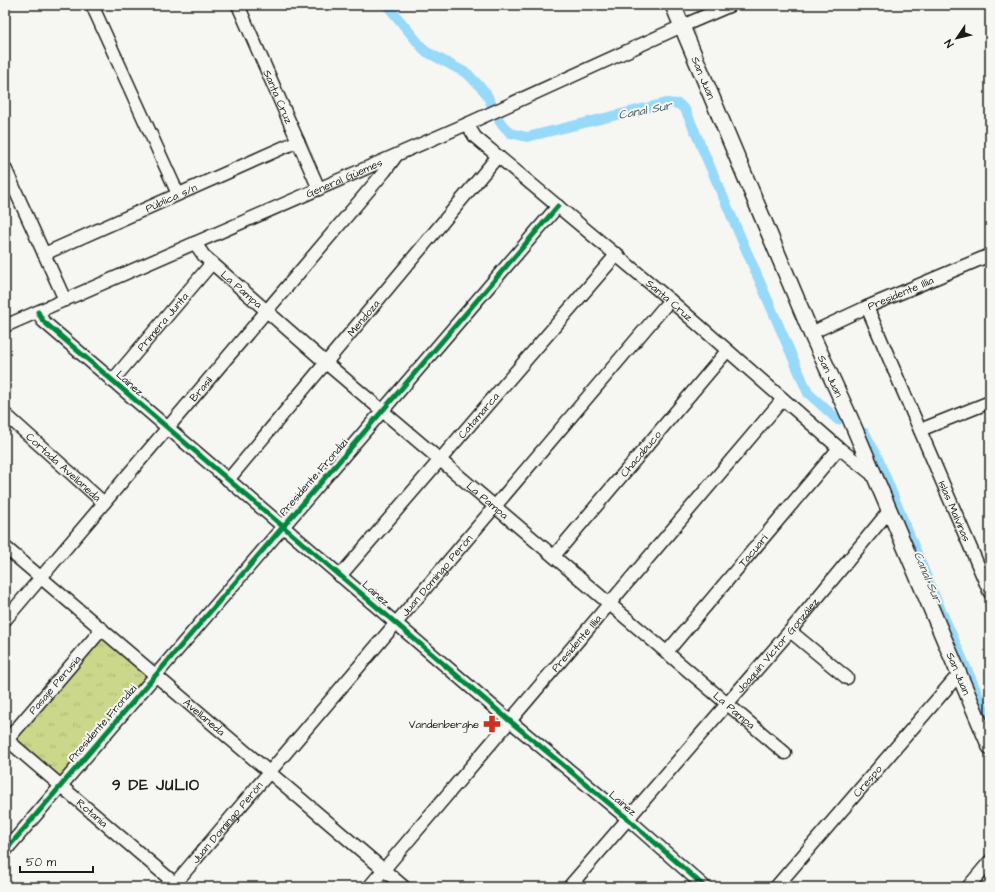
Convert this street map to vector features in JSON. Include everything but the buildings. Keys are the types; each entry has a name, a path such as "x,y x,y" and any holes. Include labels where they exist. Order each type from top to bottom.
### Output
{"street":[{"path":"92,5 178,194"},
{"name":"Santa Cruz","path":"238,5 319,189"},
{"name":"San Juan","path":"673,5 811,333 850,418 990,747"},
{"name":"General Güemes","path":"5,326 507,107 731,5"},
{"name":"Santa Cruz","path":"467,124 475,138 617,254 839,448 873,475"},
{"name":"Pública s/n","path":"44,254 298,141"},
{"name":"Brasil","path":"5,620 385,171 396,156"},
{"name":"Mendoza","path":"228,480 498,156"},
{"path":"5,168 65,300"},
{"name":"Presidente Frondizi","path":"5,852 558,206"},
{"name":"La Pampa","path":"195,242 204,256 326,363 785,753"},
{"name":"Catamarca","path":"340,576 617,254"},
{"name":"Presidente Illia","path":"811,333 867,307 990,255"},
{"name":"Primera Junta","path":"112,381 212,263"},
{"name":"Juan Domingo Perón","path":"175,886 670,300"},
{"name":"Islas Malvinas","path":"867,307 990,593"},
{"name":"Lainez","path":"38,312 43,321 112,381 510,721 628,819 705,887"},
{"name":"Chacabuco","path":"554,556 727,351"},
{"name":"Presidente Illia","path":"369,887 783,399"},
{"path":"920,430 990,402"},
{"name":"Cortada Avellaneda","path":"5,414 104,503"},
{"name":"Tacuarí","path":"667,652 839,448"},
{"name":"Joaquín Víctor González","path":"569,887 790,630 889,511"},
{"name":"Avellaneda","path":"5,547 404,887"},
{"name":"Pasaje Perusia","path":"6,739 102,629"},
{"path":"790,630 847,678"},
{"name":"Crespo","path":"776,887 959,674"},
{"name":"Rotania","path":"6,739 175,886"},
{"path":"968,887 990,861"}],"green space":[{"path":"102,629 156,676 61,786 7,740"}],"waterway":[{"name":"Canal Sur","path":"387,5 425,51 468,74 486,93 500,122 510,133 527,137 666,103 679,104 686,111 808,393 838,420"},
{"name":"Canal Sur","path":"865,433 877,456 930,585 990,722"}],"cycle path":[{"path":"5,851 558,206"},
{"path":"38,312 43,321 510,721 628,819 705,887"}],"place":[{"name":"Vandenberghe","path":"492,724"}],"district":[{"name":"9 DE JULIO","path":"156,785"}]}
